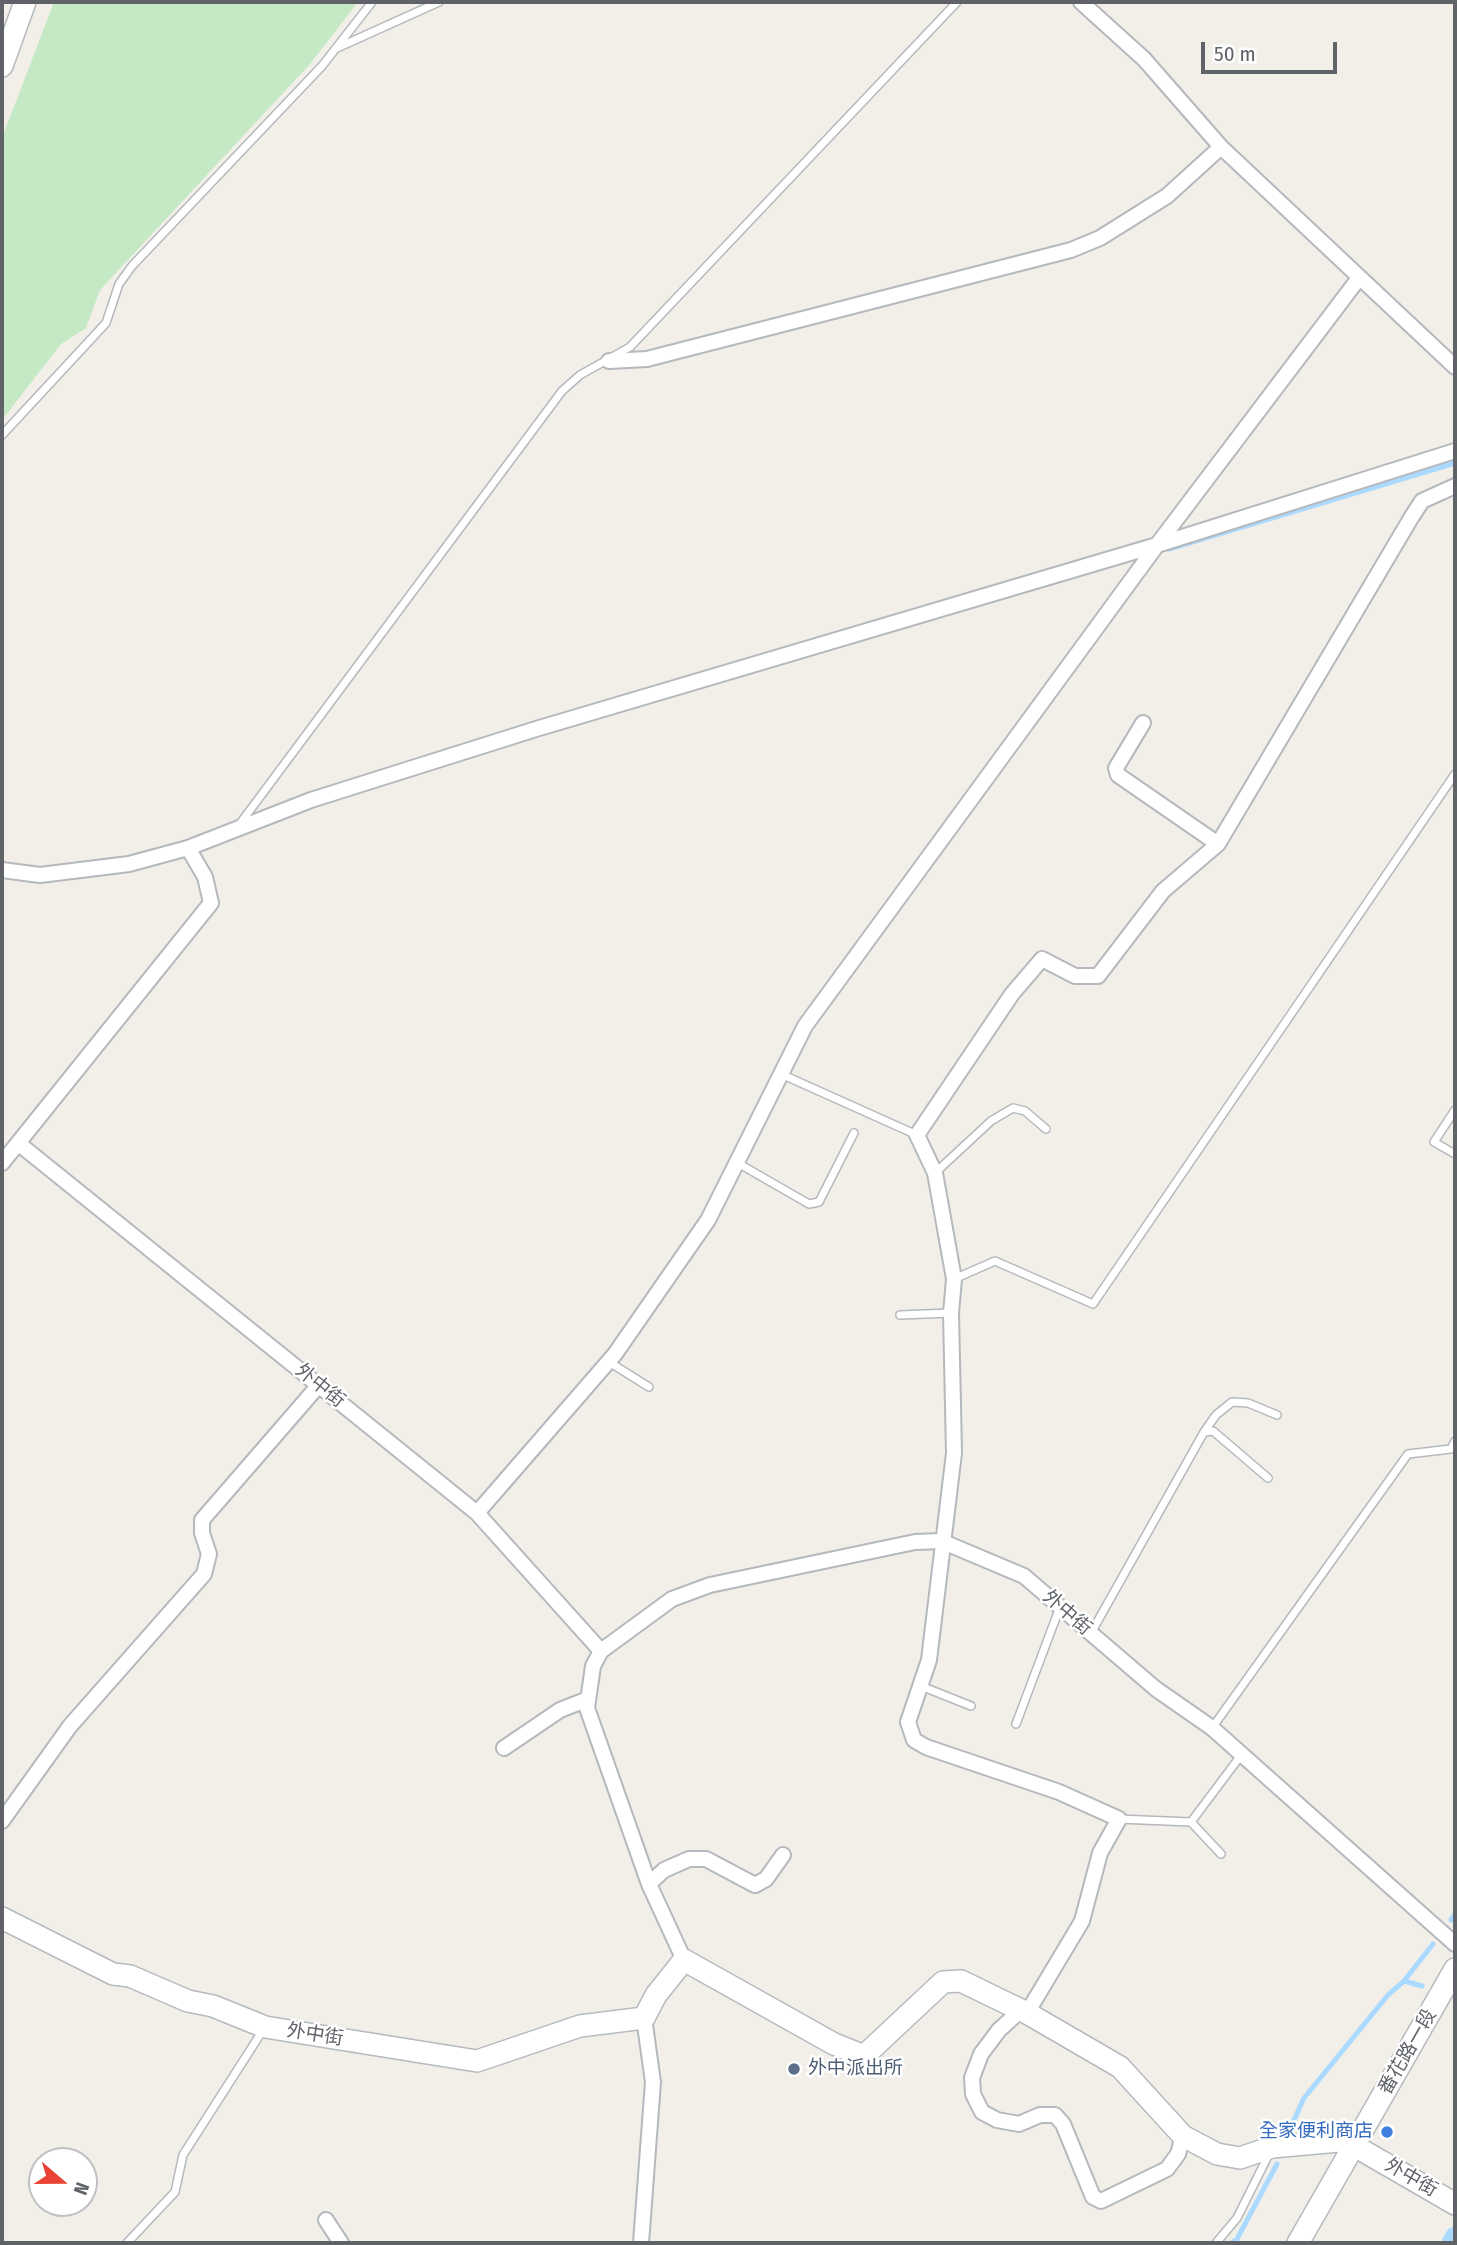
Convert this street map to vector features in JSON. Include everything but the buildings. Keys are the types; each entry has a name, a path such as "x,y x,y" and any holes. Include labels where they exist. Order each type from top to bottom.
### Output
{"street":[{"path":"2,66 25,2"},
{"path":"1081,2 1144,59 1221,147 1455,367"},
{"path":"609,361 647,359 1071,250 1100,238 1167,196 1221,147"},
{"path":"477,1513 608,1362 708,1220 805,1026 868,936 1157,545 1359,278"},
{"path":"2,870 40,875 129,864 188,848 311,800 536,729 1157,545 1455,451"},
{"path":"1182,2136 1178,2154 1167,2169 1101,2201 1093,2197 1063,2124 1055,2115 1041,2115 1019,2124 997,2120 982,2112 973,2094 972,2078 981,2054 999,2029 1024,2012 1082,1921 1100,1853 1119,1819 1059,1792 926,1747 914,1740 908,1723 929,1660 941,1541 954,1453 951,1313 954,1279 935,1173 917,1135 1012,994 1042,959 1075,976 1098,976 1163,891 1217,844 1411,518 1422,502 1455,486"},
{"path":"1143,723 1116,768 1118,775 1217,844"},
{"path":"2,1163 211,903 205,877 188,848"},
{"name":"外中街","path":"18,1143 477,1513 601,1651 672,1599 710,1585 915,1542 941,1541 1024,1576 1156,1689 1212,1728 1455,1944"},
{"path":"2,1821 70,1726 204,1574 209,1554 202,1520 319,1385"},
{"path":"601,1651 593,1666 587,1708 649,1884 684,1960 656,1995 644,2018 653,2082 641,2243"},
{"path":"504,1748 560,1710 588,1699"},
{"path":"649,1884 664,1870 689,1859 706,1859 755,1885 766,1879 783,1855"},
{"name":"外中街","path":"2,1918 113,1974 130,1976 188,2001 213,2006 265,2027 477,2061 580,2026 644,2018"},
{"name":"外中街","path":"684,1960 834,2044 864,2056 943,1982 961,1981 1024,2012 1121,2067 1182,2136 1217,2154 1240,2158 1272,2147 1339,2141 1353,2145 1455,2204"},
{"name":"番花路一段","path":"1298,2243 1455,1969"},
{"path":"326,2220 341,2243"}],"lane":[{"path":"2,435 106,323 119,284 132,266 335,49 372,2"},
{"path":"335,49 439,2"},
{"path":"236,829 562,391 580,375 609,361 630,346 957,2"},
{"path":"954,1279 995,1261 1093,1304 1455,775"},
{"path":"781,1073 917,1135"},
{"path":"935,1173 992,1121 1013,1108 1025,1111 1046,1129"},
{"path":"1455,1110 1434,1142 1455,1154"},
{"path":"735,1162 810,1204 819,1202 854,1133"},
{"path":"900,1315 951,1313"},
{"path":"608,1362 649,1387"},
{"path":"1091,1633 1216,1415 1232,1402 1248,1403 1277,1415"},
{"path":"1205,1432 1213,1431 1268,1478"},
{"path":"1212,1728 1408,1454 1451,1449 1455,1441"},
{"path":"1016,1724 1060,1607"},
{"path":"920,1686 971,1706"},
{"path":"1191,1822 1242,1754"},
{"path":"1119,1819 1191,1822 1221,1854"},
{"path":"127,2243 175,2192 183,2155 265,2027"},
{"path":"1216,2243 1237,2218 1272,2147"}],"green space":[{"path":"54,2 358,2 310,64 100,290 86,328 61,344 2,420 2,138"}],"waterway":[{"path":"1169,549 1455,463"},
{"path":"1451,1920 1455,1914"},
{"path":"1404,1981 1433,1944"},
{"path":"1289,2131 1304,2098 1388,1995 1404,1981 1422,1986"},
{"path":"1232,2243 1237,2239 1277,2164"},
{"path":"1451,2243 1455,2236"}],"place":[{"name":"外中派出所","path":"794,2069"},
{"name":"全家便利商店","path":"1387,2132"}]}
